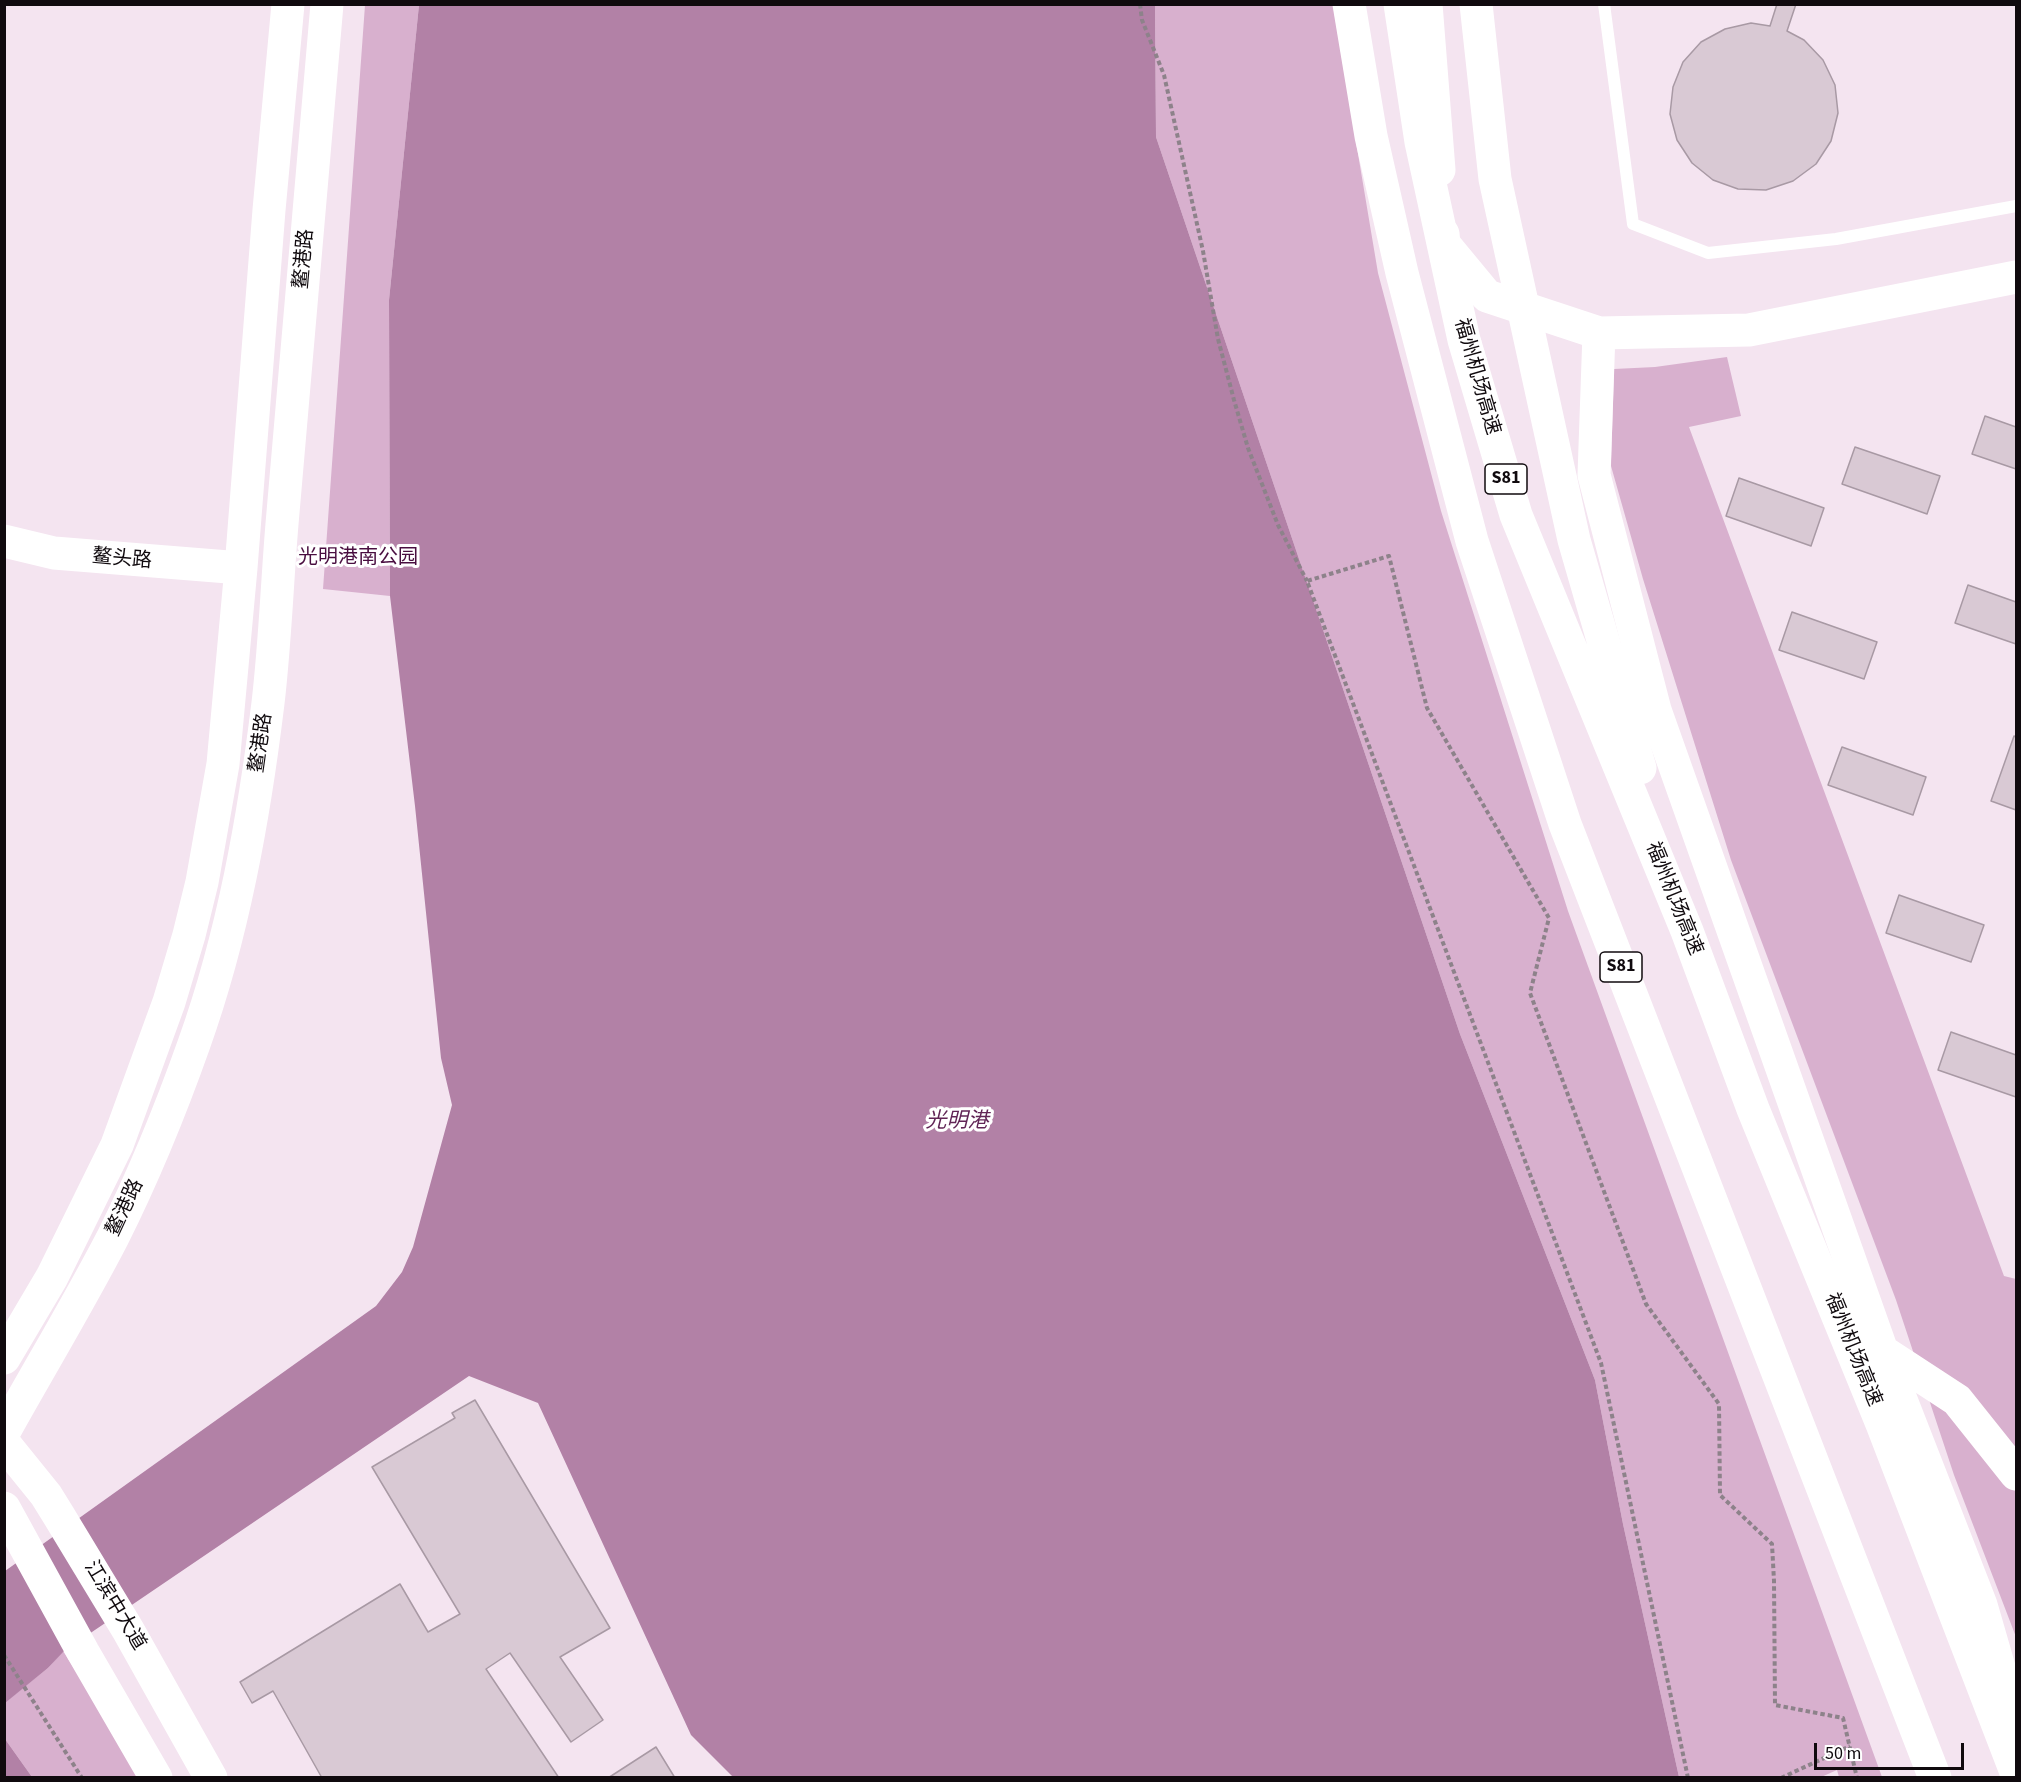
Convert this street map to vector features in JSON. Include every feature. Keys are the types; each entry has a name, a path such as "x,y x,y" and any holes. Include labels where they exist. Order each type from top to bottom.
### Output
{"main road":[{"name":"鳌港路","path":"4,1358 52,1277 117,1145 169,1002 183,958 202,882 223,764 288,4"},
{"name":"鳌港路","path":"4,1432 83,1294 115,1233 145,1166 194,1043 234,901 253,804 269,699 327,4"},
{"path":"1337,4 1371,136"},
{"name":"S81","path":"1350,4 1371,136 1402,273 1472,541 1565,824 1935,1778"},
{"name":"福州机场高速","path":"1400,4 1421,142 1464,340 1516,515 1687,931 1753,1109 1882,1424 2016,1772"},
{"path":"1426,4 1444,244 1487,296 1599,333 1749,330 2016,277"},
{"path":"1476,4 1495,179 1574,540 1687,931"},
{"path":"1599,333 1594,476 1655,710 1882,1351 1981,1605 2016,1726"},
{"name":"鳌头路","path":"4,542 54,553 241,568"},
{"path":"1882,1351 1957,1400 2016,1474"},
{"name":"江滨中大道","path":"4,1443 46,1495 59,1516 128,1630 211,1778"},
{"path":"4,1508 83,1652 156,1778"}],"lane":[{"path":"1604,4 1633,224 1708,253 1836,239 2016,206"}],"path":[{"path":"1140,4 1142,20 1164,75 1203,251 1218,339 1248,448 1278,525 1307,581 1601,1363 1688,1778"},
{"path":"1307,581 1389,556 1427,708 1549,918 1530,993 1646,1304 1719,1404 1720,1495 1772,1544 1775,1706 1843,1718 1857,1778"},
{"path":"4,1655 82,1778"},
{"path":"1780,1778 1850,1746"}],"green space":[{"name":"光明港南公园","path":"365,5 419,5 389,300 390,596 323,589"},
{"path":"1155,5 1333,5 1378,273 1441,511 1568,911 1882,1777 1839,1777 1837,1770 1819,1778 1679,1777 1623,1524 1595,1380 1460,1034 1156,137"},
{"path":"1727,357 1741,416 1689,427 2004,1276 2016,1279 2016,1637 1954,1475 1896,1300 1731,860 1643,579 1611,466 1614,369 1655,367"},
{"path":"63,1651 144,1777 32,1777 5,1739 4,1703 48,1668"}],"water":[{"name":"光明港","path":"419,5 1155,5 1156,137 1460,1034 1595,1380 1623,1524 1679,1777 733,1777 691,1735 538,1403 469,1376 64,1651 48,1668 5,1703 5,1571 376,1306 402,1272 413,1247 452,1105 441,1058 415,806 390,596 389,300"},
{"path":"5,1739 32,1777 5,1777"}],"building":[{"path":"1777,4 1796,4 1787,31 1804,40 1823,60 1835,85 1838,113 1831,141 1816,164 1793,181 1766,190 1738,189 1713,180 1692,163 1677,140 1670,114 1673,87 1683,62 1701,42 1725,29 1751,23 1770,26"},
{"path":"1985,416 2016,427 2016,469 1972,454"},
{"path":"1855,447 1940,476 1927,514 1842,484"},
{"path":"1739,478 1824,508 1811,546 1726,516"},
{"path":"1968,585 2016,602 2016,644 1955,623"},
{"path":"1792,612 1877,642 1864,679 1779,650"},
{"path":"2014,736 2016,737 2016,810 1991,801"},
{"path":"1842,747 1926,777 1913,815 1828,785"},
{"path":"1899,895 1984,925 1971,962 1886,933"},
{"path":"1951,1032 2016,1055 2016,1097 1938,1070"},
{"path":"475,1400 610,1628 560,1657 603,1720 571,1742 510,1653 486,1669 559,1778 322,1778 273,1691 252,1703 240,1682 400,1584 428,1632 460,1614 372,1467 455,1418 452,1413"},
{"path":"656,1747 675,1778 608,1778"}]}
